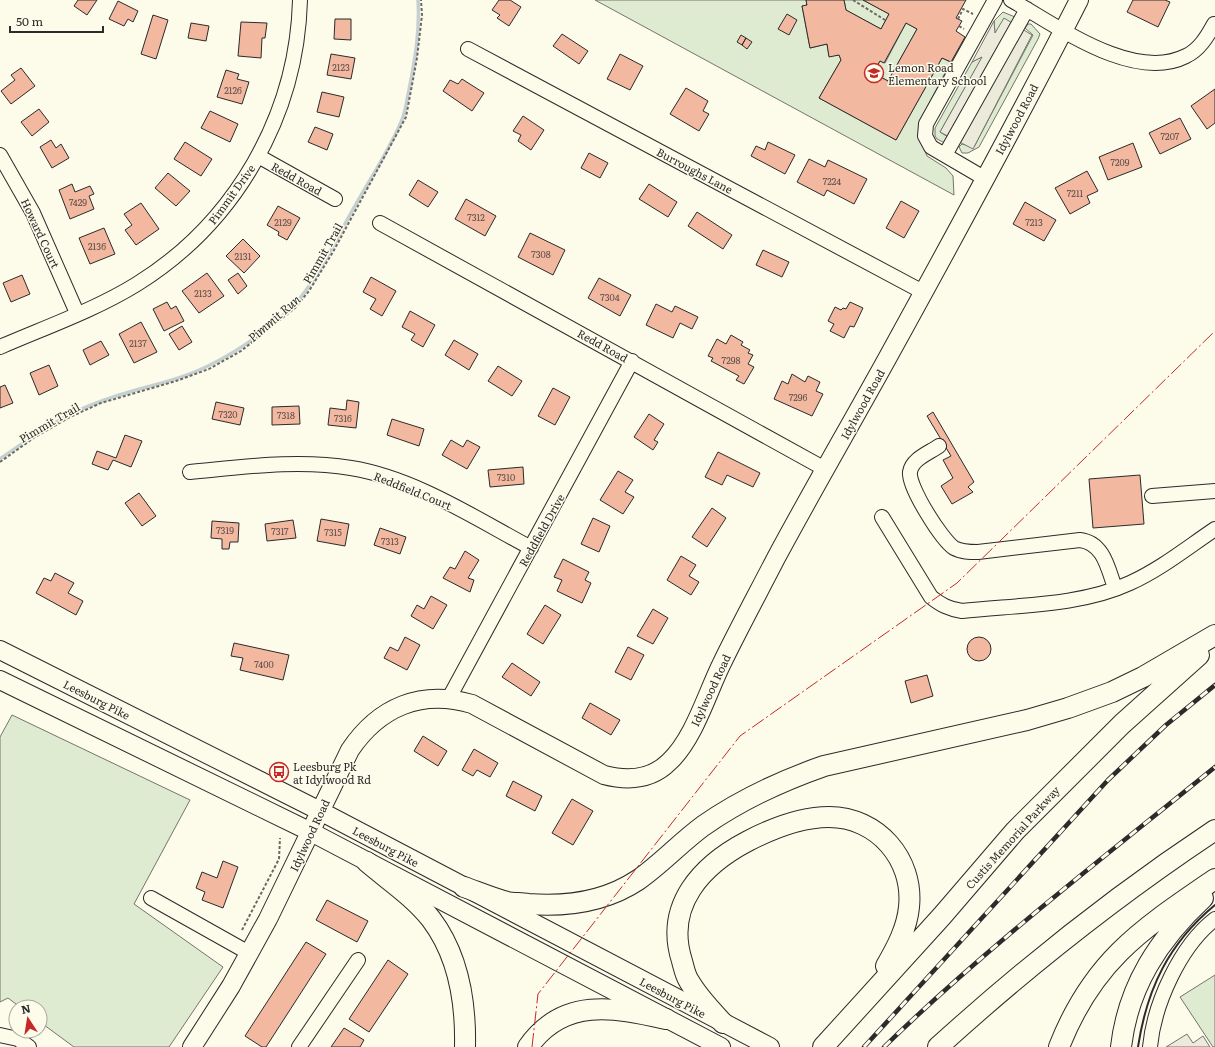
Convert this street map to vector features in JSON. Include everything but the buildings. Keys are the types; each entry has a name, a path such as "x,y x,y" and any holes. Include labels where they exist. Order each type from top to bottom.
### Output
{"highway":[{"path":"464,887 508,902 546,906 575,904 596,900 617,892 637,881 703,826 732,807 793,777 824,766 1027,720 1068,708 1112,692 1143,677 1215,636"},
{"name":"Custis Memorial Parkway","path":"824,1046 942,916 1015,831 1077,767 1122,724 1215,641"},
{"path":"723,1023 700,998 688,980 679,953 677,936 682,905 690,889 700,875 713,863 738,846 765,832 789,823 812,818 829,816 846,818 872,829 889,843 899,856 905,872 909,890 909,906 906,924 898,945 870,995"},
{"path":"938,1047 973,1015 1068,936 1146,877 1215,830"},
{"path":"367,862 415,902 431,918 444,939 461,984 464,1008 465,1047"},
{"path":"1060,1047 1082,999 1116,954 1153,922 1215,879"},
{"path":"1121,1047 1131,999 1148,962 1180,922 1215,888"},
{"path":"528,1047 547,1025 560,1017 574,1012 596,1008 627,1010 666,1019"}],"main road":[{"name":"Idylwood Road","path":"192,1047 231,986 268,919 350,750 359,736 371,724 400,706 417,700 448,698 472,704 604,775 630,779 645,776 658,771 678,753 691,731 725,657 825,469 923,292 1078,0"},
{"name":"Leesburg Pike","path":"0,650 320,812 770,1047"},
{"name":"Leesburg Pike","path":"0,680 310,832 721,1047"}],"street":[{"name":"Pimmit Drive","path":"0,347 108,300 137,284 166,264 189,245 225,207 258,156 274,124 285,95 297,39 300,0"},
{"path":"984,178 931,147 925,136 926,124 995,0"},
{"path":"1012,0 1063,30 1098,48 1126,58 1147,63 1163,63 1187,56 1198,48 1214,24"},
{"path":"945,155 1027,9"},
{"name":"Burroughs Lane","path":"468,48 923,292"},
{"name":"Howard Court","path":"0,155 33,213 77,314"},
{"name":"Redd Road","path":"258,156 335,199"},
{"name":"Redd Road","path":"380,223 825,469"},
{"name":"Reddfield Drive","path":"448,698 632,361"},
{"path":"939,446 915,462 910,473 910,479 913,488 950,545 963,551 978,552 1080,540 1088,541 1094,545 1105,559 1115,588"},
{"name":"Reddfield Court","path":"190,472 290,464 351,468 401,482 445,501 531,548"},
{"path":"1152,496 1215,491"},
{"path":"882,517 931,597 940,604 951,609 962,611 1079,598 1115,588 1154,571 1215,529"},
{"path":"151,898 249,953"},
{"path":"1150,1047 1156,1016 1171,977 1181,958 1196,938 1215,919"},
{"path":"299,1047 358,960"},
{"path":"0,1035 18,1039 29,1047"}],"path":[{"name":"Pimmit Trail","path":"0,462 35,437 82,411 100,403 176,381 209,369 241,351 295,308 309,292 333,252 406,117 418,58 422,15 421,0"},
{"path":"853,0 885,20"},
{"path":"958,19 963,9 974,14 971,20"},
{"path":"242,930 279,859 280,838"}],"green space":[{"path":"595,0 806,0 807,5 802,6 810,48 827,44 829,56 839,55 841,60 819,98 896,140 942,58 954,64 946,71 922,117 922,144 927,156 946,168 953,176 954,195"},
{"path":"844,0 863,0 889,14 881,29 846,10"},
{"path":"1003,12 1015,17 1012,23 995,34 994,21"},
{"path":"906,23 917,29 888,81 873,73 880,61 885,63"},
{"path":"1028,24 1031,24 1040,34 1038,39 979,147 968,153 962,153 959,147 962,144 974,147 1033,35 1025,28"},
{"path":"983,56 940,132 948,137 945,143 937,139 935,136 935,128 972,62"},
{"path":"12,715 190,800 134,904 223,967 169,1047 74,1047 48,1028 48,999 8,998 0,1002 0,737"},
{"path":"1215,975 1215,1047 1213,1047 1180,997"}],"shaded area":[{"path":"1004,18 1032,35 973,149 940,132 982,57 972,62 994,21 995,33"},
{"path":"1187,1034 1193,1043 1203,1036 1210,1047 1166,1047"}],"waterway":[{"name":"Pimmit Run","path":"0,459 48,427 86,407 112,397 182,377 220,360 253,339 293,306 302,296 318,272 399,127 406,107 411,79 418,23 418,0"}],"railway":[{"path":"864,1047 1108,780 1166,725 1215,685"},
{"path":"884,1047 964,973 1046,903 1215,767"}],"wall":[{"path":"1138,1047 1147,1005 1163,968 1185,935 1215,905"}],"power":[{"path":"532,1047 538,994 740,736 957,583 1215,331"}],"place":[{"name":"Lemon Road Elementary School","path":"874,73"},
{"name":"Leesburg Pk at Idylwood Rd","path":"279,772"}]}
